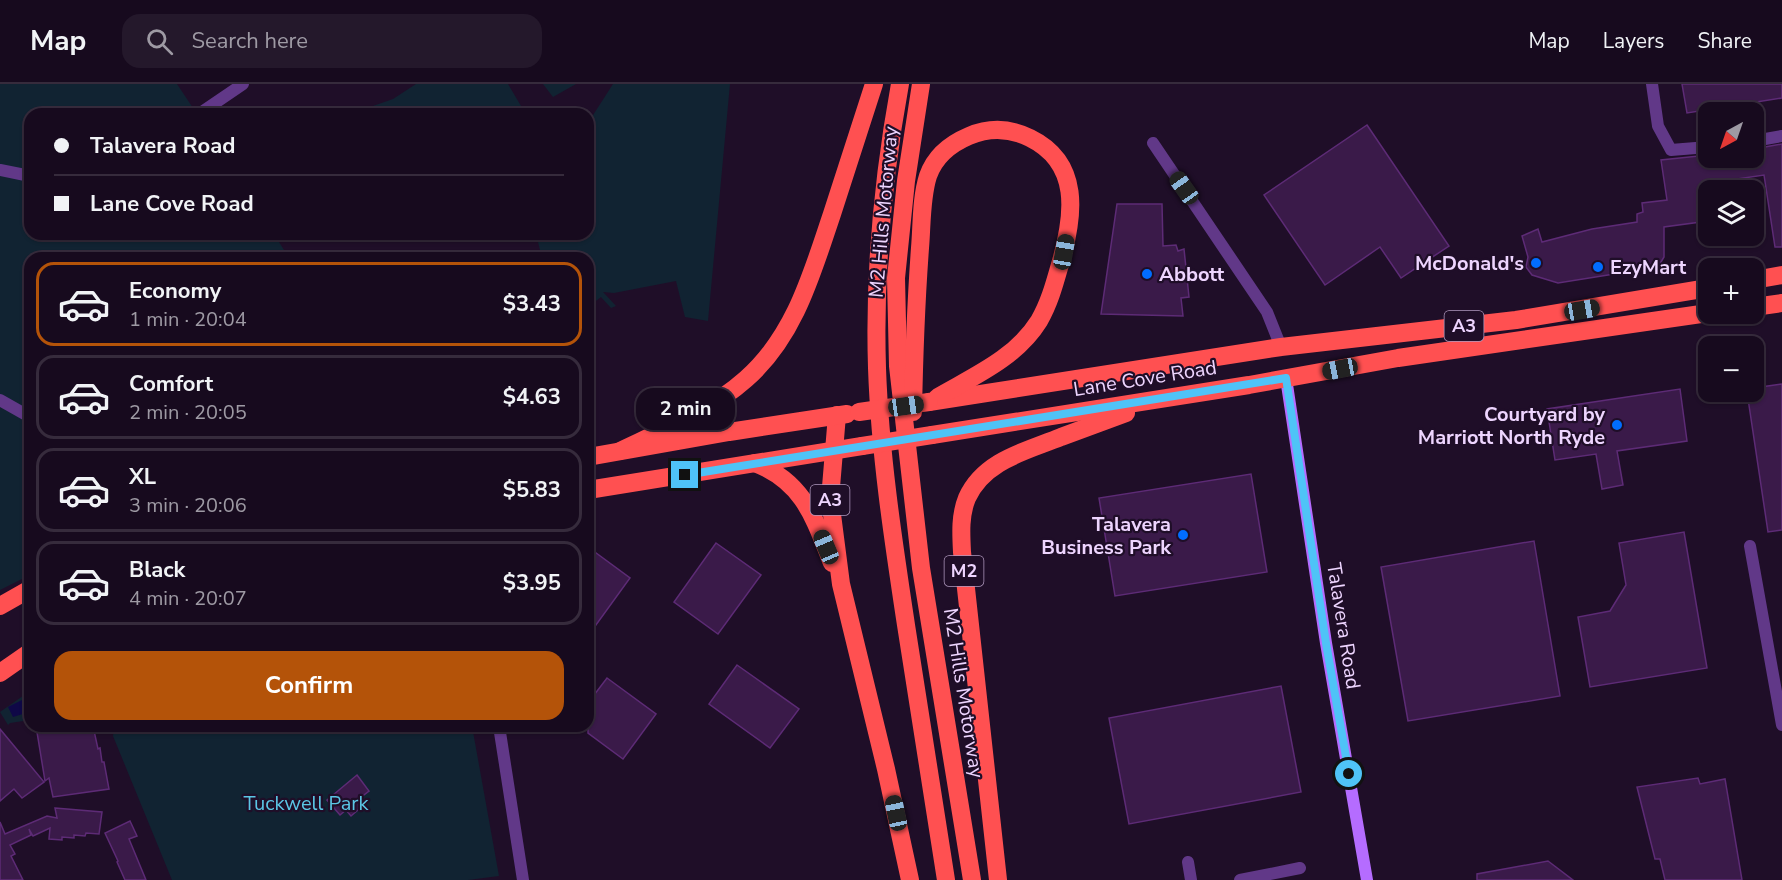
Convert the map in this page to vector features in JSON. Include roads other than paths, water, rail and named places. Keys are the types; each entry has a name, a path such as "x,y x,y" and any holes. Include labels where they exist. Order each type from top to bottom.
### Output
{"highway":[{"path":"620,451 681,422 719,400 747,378 775,347 799,308 874,84"},
{"name":"M2 Hills Motorway","path":"900,84 889,147 882,220 877,371 888,508 946,880"},
{"name":"M2 Hills Motorway","path":"921,84 906,181 896,278 898,366 921,568 972,880"},
{"name":"M2","path":"906,441 913,412 915,316 923,206 928,176 936,159 953,143 980,131 1011,130 1040,143 1049,150 1062,166 1070,188 1072,208 1064,252 1051,296 1029,334 1006,356 929,402"},
{"path":"1764,278 1782,274"},
{"name":"Lane Cove Road","path":"594,456 837,415 1281,347 1516,320 1698,290"},
{"path":"1764,306 1782,303"},
{"name":"Lane Cove Road","path":"594,489 1398,358 1698,314"},
{"path":"1281,347 1286,378"},
{"name":"M2","path":"998,880 962,552 961,524 967,499 985,473 1012,456 1094,424 1176,396"},
{"name":"A3","path":"837,415 830,499 841,584 886,769 910,880"},
{"name":"A3","path":"755,463 778,474 800,494 810,511 841,584"},
{"path":"0,606 24,592"},
{"path":"0,673 24,656"}],"main road":[{"name":"Talavera Road","path":"1286,378 1326,643 1366,880"}],"street":[{"path":"208,108 243,84"},
{"path":"1652,84 1658,126 1671,150 1698,148"},
{"path":"1764,139 1782,136"},
{"path":"1153,143 1267,312 1281,347"},
{"path":"0,170 24,175"},
{"path":"0,400 24,414"},
{"path":"1750,546 1782,725"},
{"path":"500,732 523,880"},
{"path":"1188,862 1191,880"},
{"path":"1240,880 1300,868"}],"place":[{"name":"McDonald's","path":"1536,263"},
{"name":"EzyMart","path":"1598,267"},
{"name":"Abbott","path":"1147,274"},
{"name":"Courtyard by Marriott North Ryde","path":"1617,425"},
{"name":"Talavera Business Park","path":"1183,535"}],"park label":[{"name":"Tuckwell Park","path":"306,803"}]}
